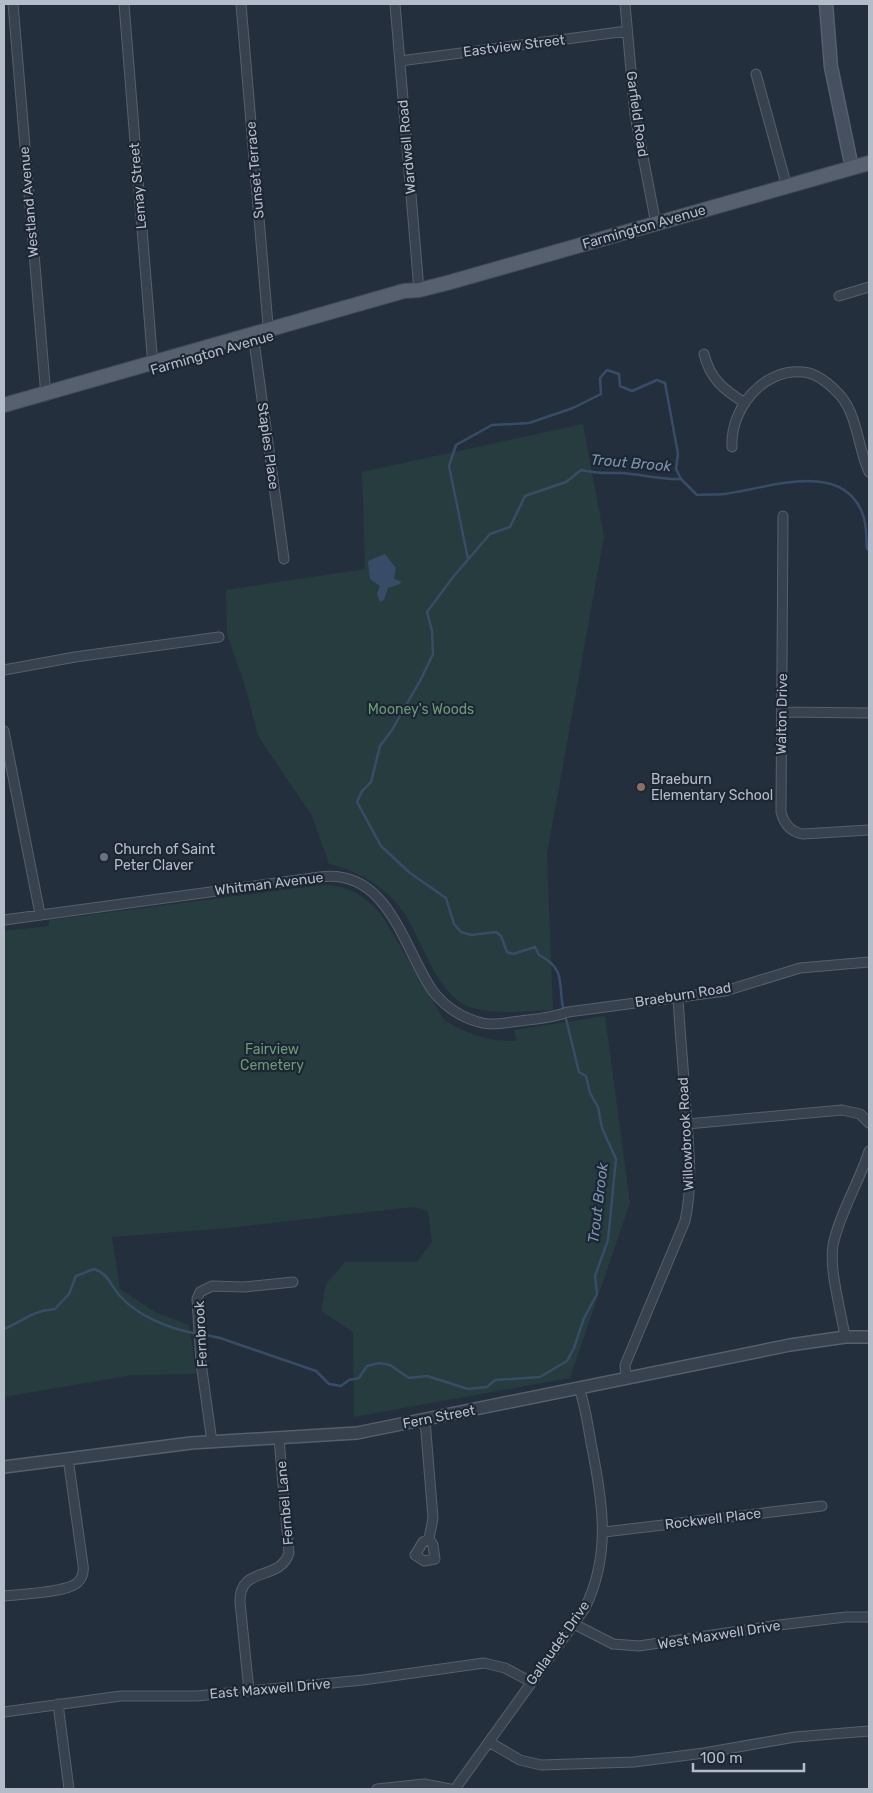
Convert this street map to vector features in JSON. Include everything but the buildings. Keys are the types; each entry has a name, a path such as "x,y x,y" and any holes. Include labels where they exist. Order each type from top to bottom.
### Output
{"main road":[{"path":"826,4 831,67 852,168"},
{"name":"Farmington Avenue","path":"4,405 46,396 268,333 404,291 419,290 869,163"},
{"name":"Farmington Avenue","path":"4,411 46,396"}],"street":[{"name":"Westland Avenue","path":"13,4 46,396"},
{"name":"Lemay Street","path":"124,4 153,366"},
{"name":"Sunset Terrace","path":"241,4 268,333"},
{"name":"Wardwell Road","path":"395,4 419,290"},
{"name":"Garfield Road","path":"625,4 634,115 656,224"},
{"name":"Eastview Street","path":"400,61 628,31"},
{"path":"756,74 787,187"},
{"path":"839,296 869,287"},
{"name":"Staples Place","path":"254,337 284,559"},
{"path":"704,354 716,382 745,403"},
{"path":"732,446 733,425 745,403 758,388 780,375 805,372 818,376 845,400 869,472"},
{"name":"Walton Drive","path":"783,516 781,812 786,825 797,833 869,830"},
{"path":"4,670 75,657 219,637"},
{"path":"782,712 869,713"},
{"path":"4,731 40,914"},
{"name":"Whitman Avenue","path":"4,920 326,876 343,878 364,887 386,905 433,990 452,1010 465,1018 484,1024 555,1017"},
{"name":"Braeburn Road","path":"555,1017 568,1012 725,991 800,968 869,962"},
{"name":"Willowbrook Road","path":"626,1378 625,1365 685,1222 691,1188 678,997"},
{"path":"688,1124 842,1110 860,1114 869,1123"},
{"path":"845,1337 833,1263 833,1246 869,1151"},
{"name":"Fernbrook","path":"212,1442 201,1364 197,1299 200,1292 212,1286 244,1287 294,1282"},
{"name":"Fern Street","path":"4,1467 212,1442 357,1433 781,1347 845,1337 869,1337"},
{"name":"Gallaudet Drive","path":"455,1789 574,1624 592,1594 600,1563 604,1532 600,1488 579,1388"},
{"path":"425,1420 433,1518 430,1539"},
{"name":"Fernbel Lane","path":"249,1691 240,1602 241,1590 249,1579 282,1566 289,1553 279,1438"},
{"path":"4,1596 66,1588 76,1584 82,1576 83,1565 68,1458"},
{"name":"Rockwell Place","path":"604,1532 822,1506"},
{"name":"West Maxwell Drive","path":"574,1624 613,1644 640,1646 779,1625 846,1617 869,1617"},
{"name":"East Maxwell Drive","path":"4,1712 121,1696 188,1696 363,1680 484,1663 505,1668 531,1682"},
{"path":"58,1704 69,1789"},
{"path":"489,1742 520,1760 542,1764 625,1762 704,1753 795,1737 869,1730"},
{"path":"377,1789 424,1784 450,1789"}],"green space":[{"name":"Mooney's Woods","path":"583,424 604,537 547,854 553,1010 513,1012 483,1010 460,1002 440,980 402,910 388,894 360,875 329,864 312,816 258,736 245,686 227,634 226,590 365,569 362,472"},
{"name":"Fairview Cemetery","path":"322,885 348,889 362,896 375,907 444,1020 462,1030 496,1040 517,1041 514,1030 605,1016 630,1203 570,1378 354,1417 353,1332 321,1311 326,1284 345,1262 417,1262 432,1242 428,1211 413,1207 228,1228 112,1237 120,1289 155,1312 189,1325 196,1374 132,1375 4,1397 4,931 49,926 49,920"}],"water":[{"path":"385,554 396,568 394,579 401,581 400,584 388,588 384,600 380,602 377,594 380,586 370,579 368,561"}],"waterway":[{"name":"Trout Brook","path":"468,559 449,466 456,445 492,425 529,423 573,408 601,394 600,378 607,370 619,374 620,386 632,391 657,380 665,383 678,454 676,469 681,479"},
{"name":"Trout Brook","path":"563,1007 557,971 548,960 539,955 535,947 513,954 507,952 501,936 496,932 471,935 461,932 454,924 446,898 410,873 381,846 357,802 362,791 371,782 380,746 392,730 433,654 432,631 427,612 453,577 490,534 510,527 525,496 566,482 581,470 596,473 621,473 681,479 697,495 724,494 781,483 821,482 839,487 853,498 863,515 866,527 867,549 869,550"},
{"name":"Trout Brook","path":"206,1335 220,1338 316,1371 329,1384 341,1386 349,1380 359,1378 367,1366 379,1363 390,1365 409,1378 427,1376 468,1389 487,1387 495,1380 540,1377 567,1361 574,1348 584,1318 597,1294 595,1276 608,1240 616,1159 602,1128 598,1107 590,1093 586,1076 579,1072 566,1019"},
{"name":"Trout Brook","path":"4,1329 34,1314 55,1309 69,1294 76,1276 94,1269 103,1274 120,1296 135,1310 174,1328 193,1333"}],"place":[{"name":"Braeburn Elementary School","path":"641,787"},
{"name":"Church of Saint Peter Claver","path":"104,857"}]}
